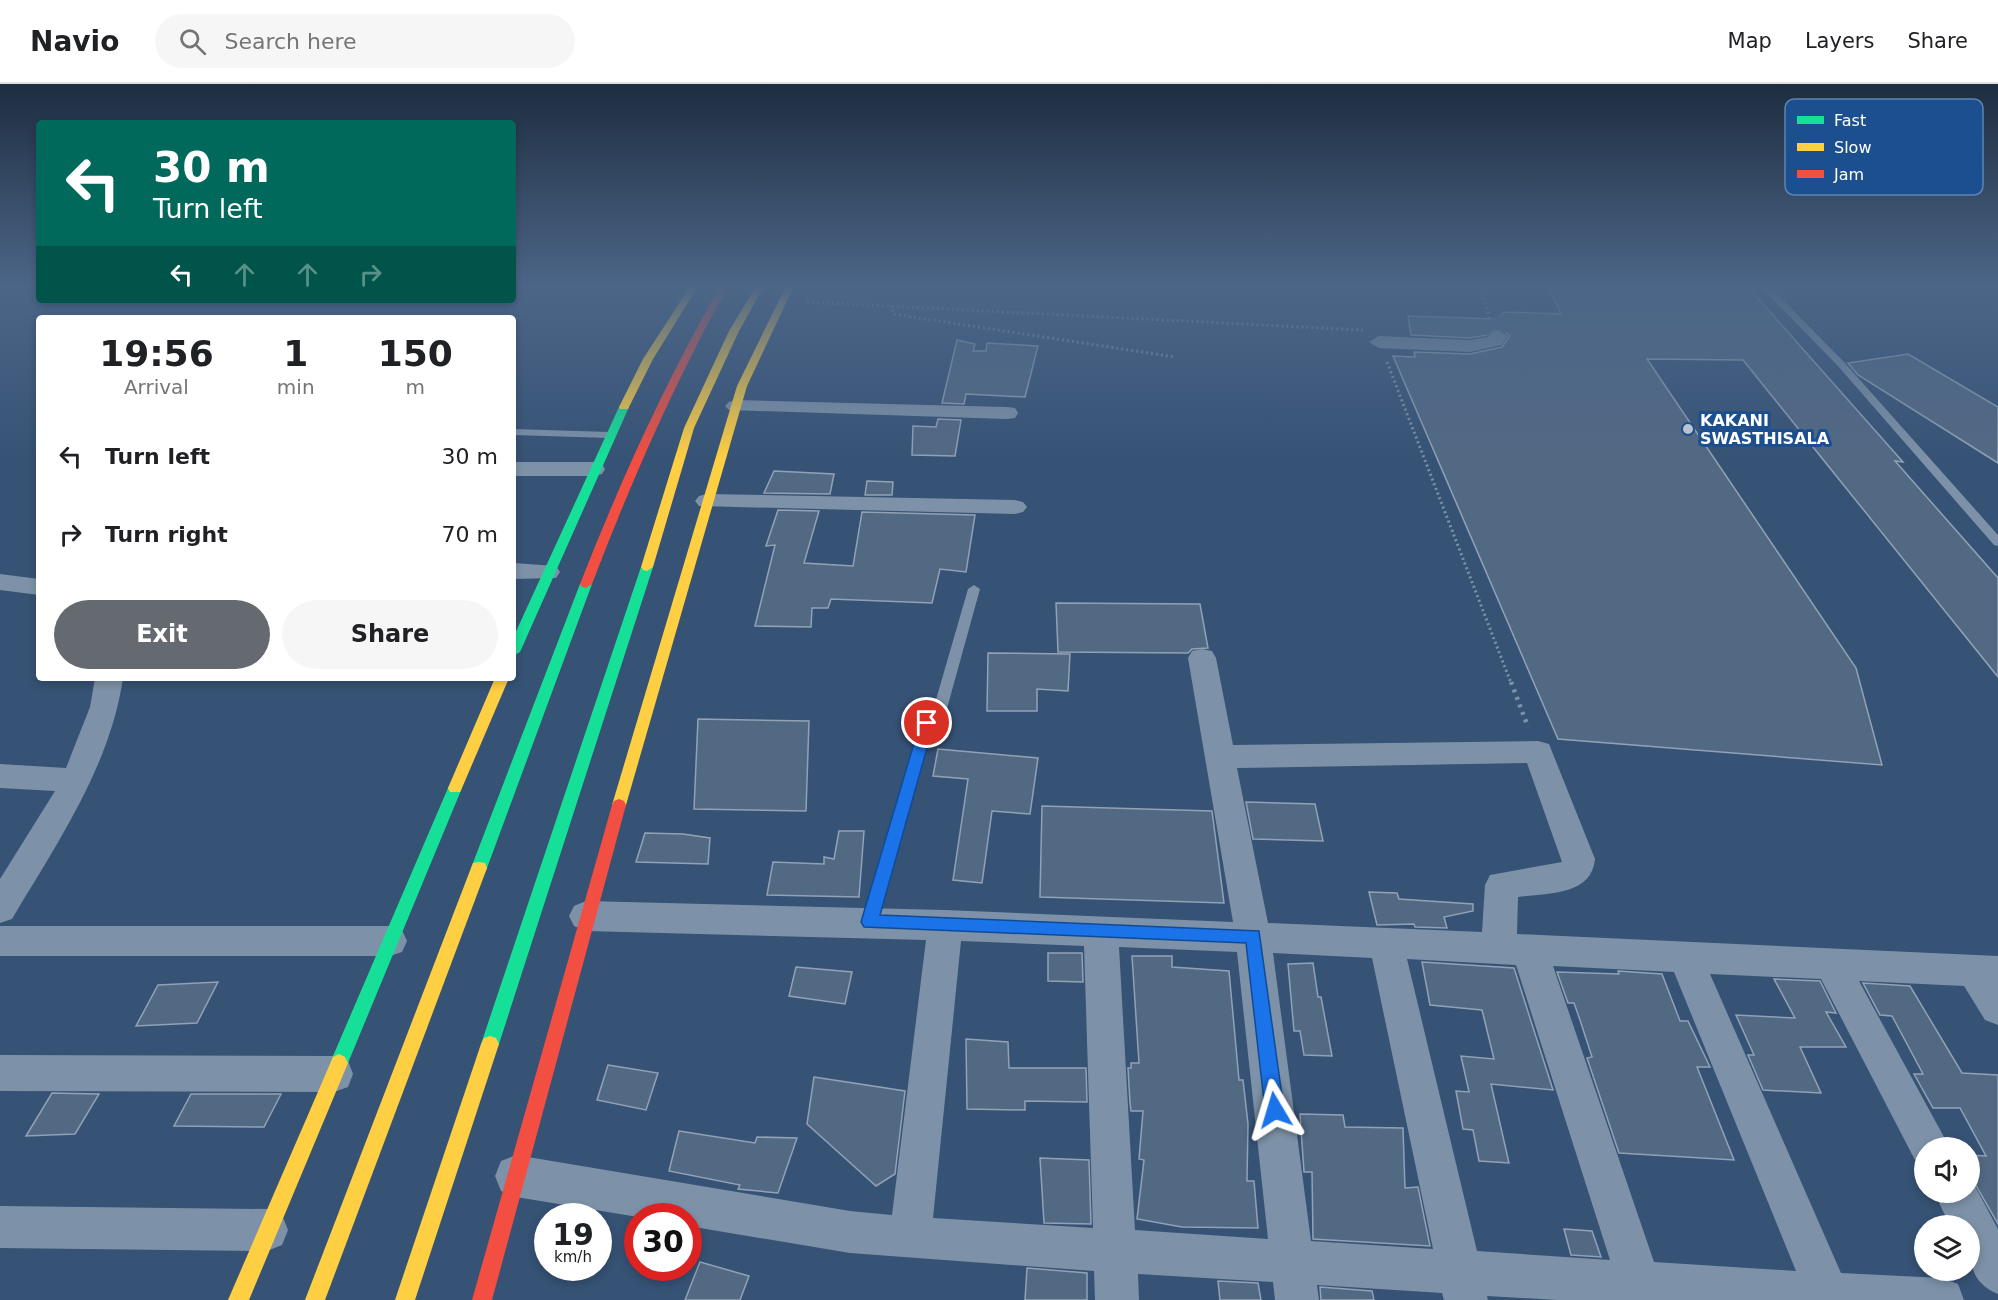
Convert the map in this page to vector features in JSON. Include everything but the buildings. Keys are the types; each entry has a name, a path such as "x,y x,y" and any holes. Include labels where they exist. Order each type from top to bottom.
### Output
{"main road":[{"path":"516,645 594,469 657,345"},
{"path":"315,1300 587,582 644,440 690,345"},
{"path":"405,1300 645,573 689,429 728,345"},
{"path":"482,1300 586,916 707,501 742,386 762,345"},
{"path":"238,1300 501,681"}],"street":[{"path":"1458,345 1476,345"},
{"path":"736,406 1007,413"},
{"path":"516,469 594,469"},
{"path":"707,501 1015,507"},
{"path":"516,571 547,572"},
{"path":"0,582 36,587"},
{"path":"1202,658 1227,757 1254,936 1294,1280"},
{"path":"0,909 75,780 97,730 108,681"},
{"path":"1227,757 1538,752 1579,859 1578,867 1568,876 1502,885 1499,936 1511,948 1642,1291"},
{"path":"0,776 75,780"},
{"path":"586,916 870,922 1254,936 1986,971 1998,1008"},
{"path":"910,1238 945,925"},
{"path":"1101,931 1117,1300"},
{"path":"0,941 390,941"},
{"path":"1386,943 1462,1286"},
{"path":"1685,957 1829,1298"},
{"path":"1831,964 1924,1137"},
{"path":"0,1073 334,1074"},
{"path":"516,1176 839,1231 910,1238 1115,1249 1294,1280 1942,1300"},
{"path":"1961,1203 1998,1272"},
{"path":"0,1227 267,1230"}],"lane":[{"path":"1822,345 1998,542"},
{"path":"516,432 610,435"},
{"path":"870,922 927,723 939,712 974,589"}],"path":[{"path":"1095,345 1175,357"},
{"path":"1375,345 1538,752"}],"traffic: fast":[{"path":"516,645 624,407"},
{"path":"490,1044 647,567"},
{"path":"479,868 586,584"},
{"path":"339,1063 455,788"}],"traffic: slow":[{"path":"624,407 657,345"},
{"path":"647,567 689,428 728,345"},
{"path":"619,805 742,386 762,345"},
{"path":"455,788 501,681"},
{"path":"315,1300 479,868"},
{"path":"405,1300 490,1044"},
{"path":"238,1300 339,1063"}],"traffic: jam":[{"path":"586,584 648,433 692,345"},
{"path":"482,1300 619,805"}],"place":[{"name":"KAKANI SWASTHISALA","path":"1688,429"}],"route":[{"path":"927,723 870,922 1254,936 1275,1110"}]}
